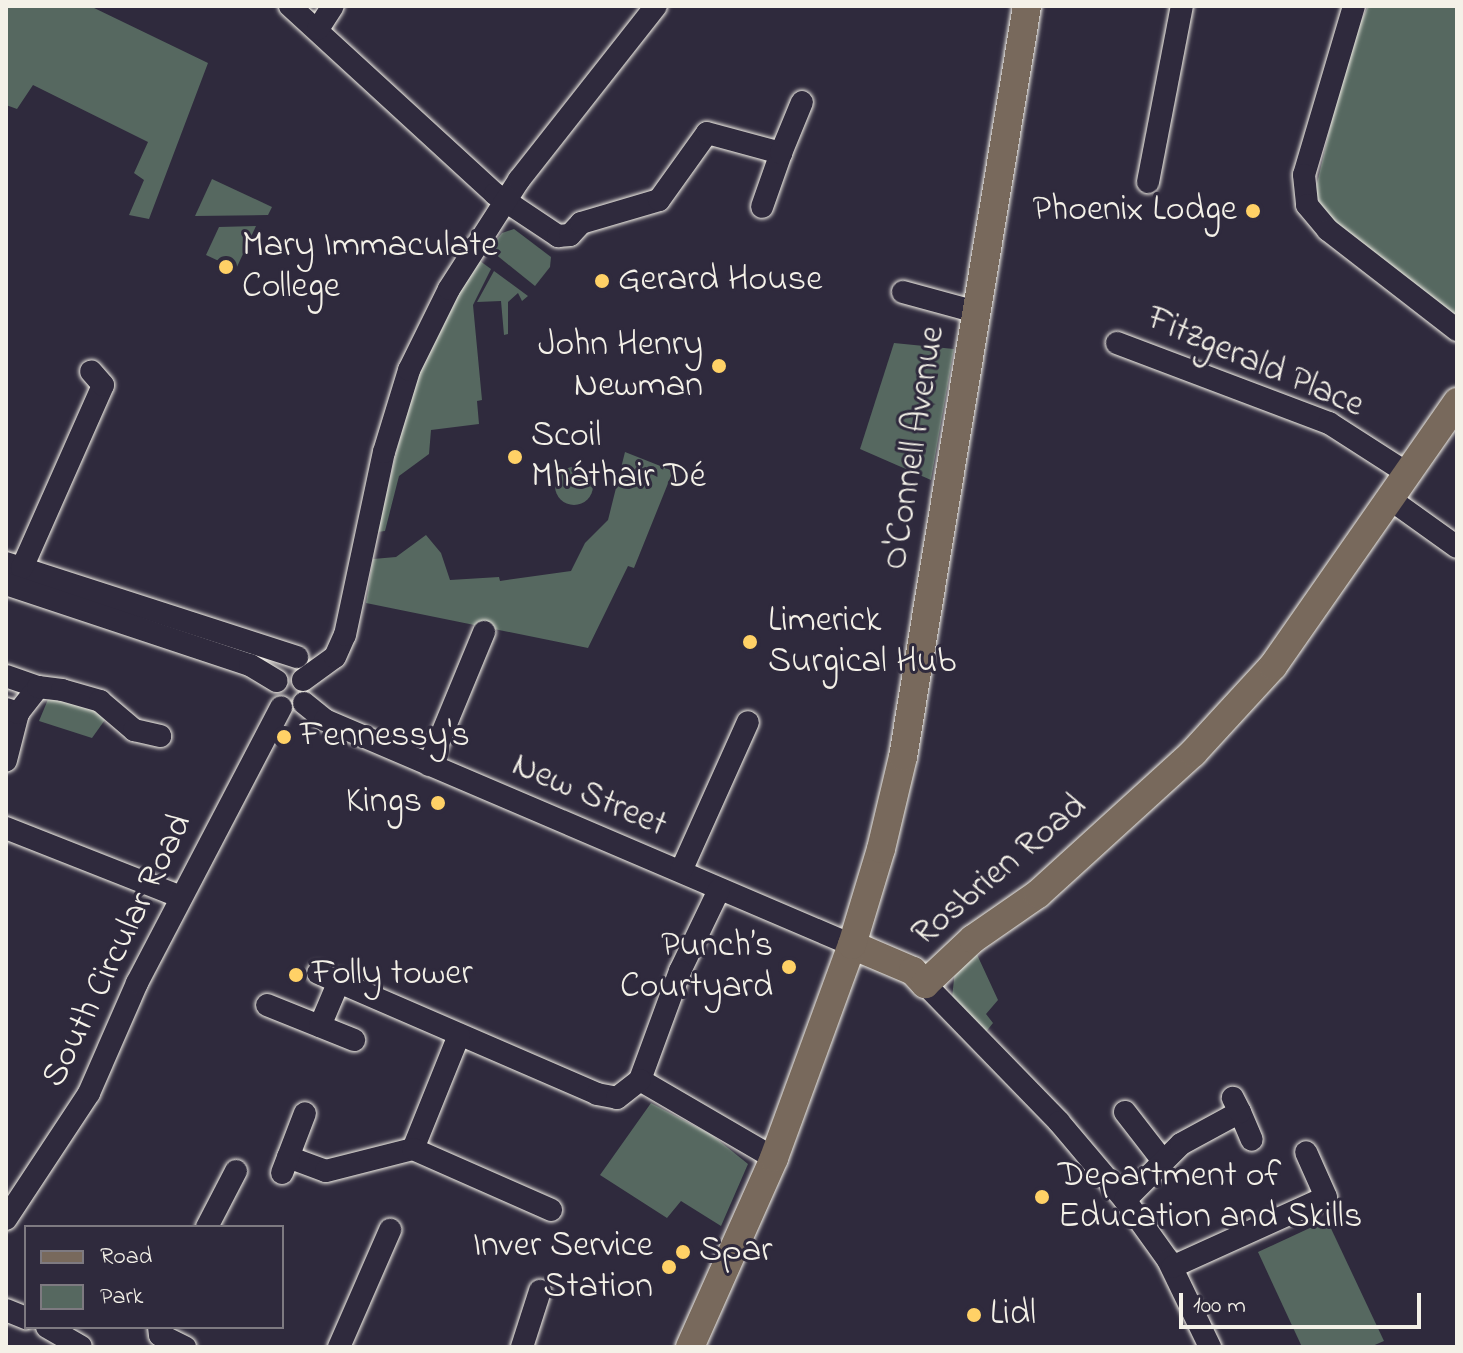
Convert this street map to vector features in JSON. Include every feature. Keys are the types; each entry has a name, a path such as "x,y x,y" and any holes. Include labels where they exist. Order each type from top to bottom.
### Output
{"main road":[{"name":"O'Connell Avenue","path":"690,1347 774,1158 852,945 903,757 1027,6"},
{"name":"Rosbrien Road","path":"925,984 973,939 1038,894 1193,753 1273,666 1457,402"},
{"path":"852,945 913,971 925,984"}],"street":[{"path":"290,6 505,202 558,236 570,235 581,223 659,200 707,133 781,153"},
{"path":"318,29 333,6"},
{"path":"304,692 287,675 277,681 273,697 281,707 295,709 304,692 335,657 345,635 384,452 409,370 449,289 505,202 656,6"},
{"path":"1148,182 1182,6"},
{"path":"1354,6 1304,175 1307,205 1328,230 1457,330"},
{"path":"762,207 802,102"},
{"path":"903,292 976,312"},
{"name":"Fitzgerald Place","path":"1117,343 1329,423 1407,473"},
{"path":"11,572 103,385 91,371"},
{"path":"1390,499 1457,547"},
{"path":"11,572 250,665 277,681"},
{"path":"11,572 297,657"},
{"path":"429,765 484,632"},
{"path":"6,676 38,687 100,701 134,730 160,736"},
{"path":"6,760 12,711 38,687"},
{"name":"New Street","path":"304,692 325,720 852,945"},
{"name":"South Circular Road","path":"6,1219 89,1093 181,897 281,707"},
{"path":"681,871 748,722"},
{"path":"6,828 181,897"},
{"path":"320,1026 328,977 597,1094 617,1098 640,1080 680,971 719,890"},
{"name":"Rosbrien Road","path":"925,984 1059,1122 1125,1200 1172,1267 1210,1347"},
{"path":"267,1005 354,1040"},
{"path":"413,1149 459,1035"},
{"path":"640,1080 774,1158"},
{"path":"1125,1200 1163,1161 1236,1105 1252,1140"},
{"path":"1125,1112 1163,1161"},
{"path":"305,1113 285,1165 326,1171 413,1149 551,1210"},
{"path":"1172,1267 1326,1197 1306,1152"},
{"path":"208,1225 236,1171"},
{"path":"339,1347 390,1230"},
{"path":"522,1347 540,1291"},
{"path":"50,1329 81,1347"},
{"path":"159,1329 160,1335 185,1347"}],"green space":[{"path":"6,6 90,6 208,63 149,219 129,215 144,180 134,173 148,142 33,85 17,109 6,105"},
{"path":"1368,6 1457,6 1457,316 1329,221 1315,192 1348,50"},
{"path":"212,179 272,207 268,215 195,216"},
{"path":"256,226 236,269 206,255 219,227"},
{"path":"514,229 551,257 550,267 535,286 489,249 502,233"},
{"path":"480,261 491,269 473,305 482,400 477,401 479,424 431,430 429,454 399,476 385,531 377,532 414,380 460,283"},
{"path":"494,271 528,296 522,301 518,293 508,302 508,334 504,335 501,301 477,302"},
{"path":"894,343 954,349 931,480 860,449"},
{"path":"625,452 673,471 634,568 628,566 588,648 366,603 373,559 396,557 426,535 441,553 450,580 499,577 500,581 571,571 585,543 608,520"},
{"path":"574,467 587,473 593,486 587,499 574,505 561,499 555,486 561,473"},
{"path":"49,697 96,707 107,717 92,738 39,721"},
{"path":"974,948 998,1000 986,1014 993,1023 985,1033 952,998 955,970"},
{"path":"651,1103 712,1135 748,1164 721,1226 681,1201 667,1218 600,1175"},
{"path":"1327,1220 1384,1341 1370,1347 1302,1347 1258,1252"}],"place":[{"name":"Phoenix Lodge","path":"1253,211"},
{"name":"Mary Immaculate College","path":"226,267"},
{"name":"Gerard House","path":"602,281"},
{"name":"John Henry Newman","path":"719,366"},
{"name":"Scoil Mháthair Dé","path":"515,457"},
{"name":"Limerick Surgical Hub","path":"750,642"},
{"name":"Fennessy's","path":"284,737"},
{"name":"Kings","path":"438,803"},
{"name":"Punch’s Courtyard","path":"789,967"},
{"name":"Folly tower","path":"296,975"},
{"name":"Department of Education and Skills","path":"1042,1197"},
{"name":"Spar","path":"683,1252"},
{"name":"Inver Service Station","path":"669,1267"},
{"name":"Lidl","path":"974,1315"}]}
